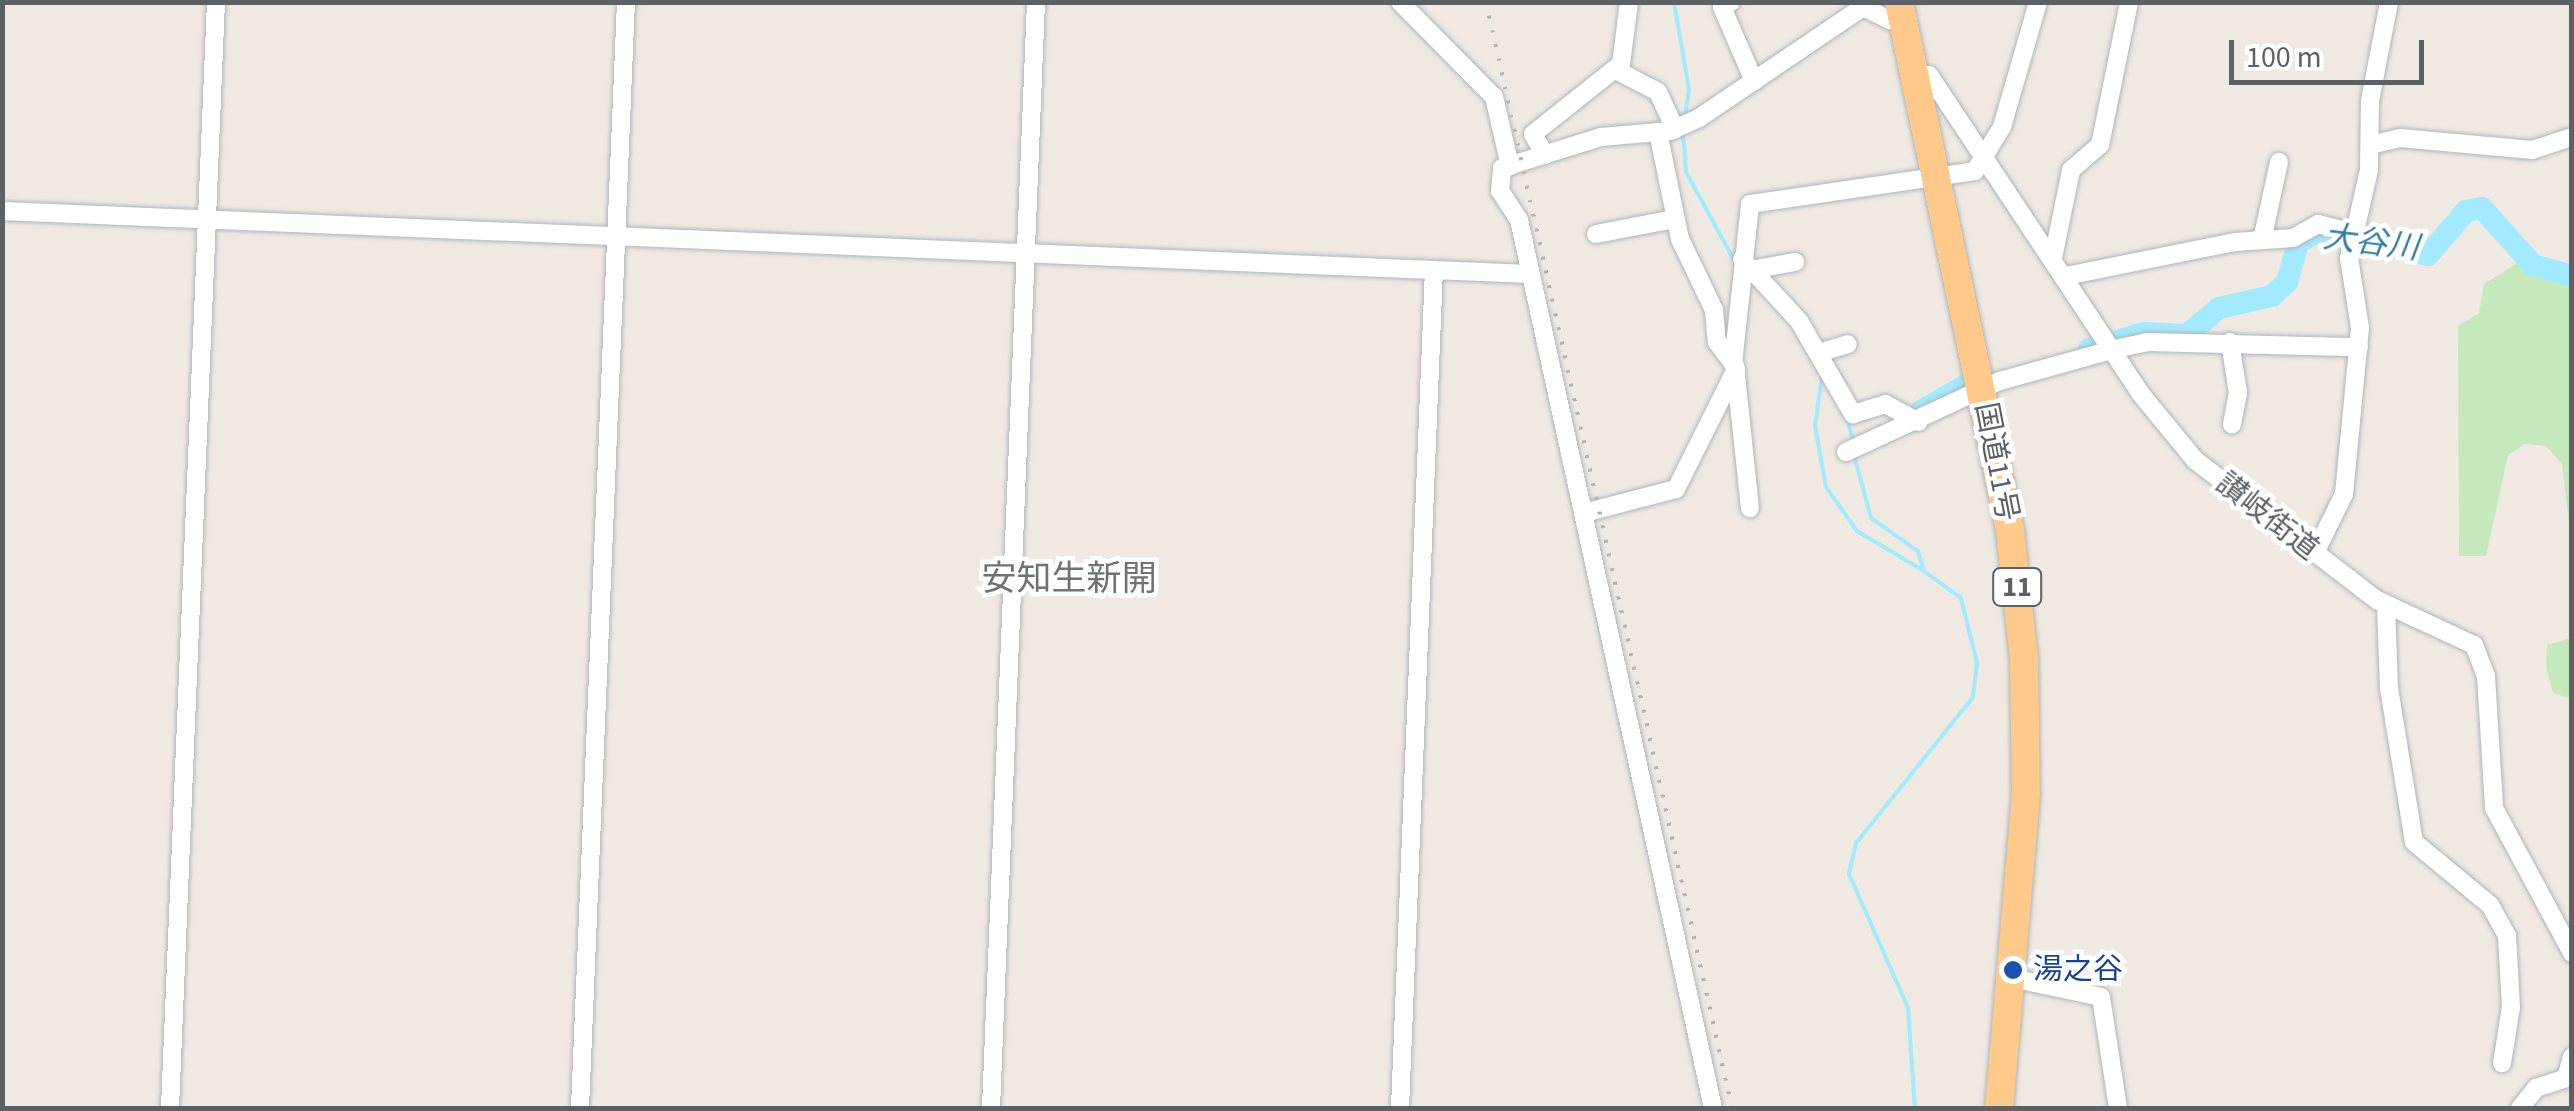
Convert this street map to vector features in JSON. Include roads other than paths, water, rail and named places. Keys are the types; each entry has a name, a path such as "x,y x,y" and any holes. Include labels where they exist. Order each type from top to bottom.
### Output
{"highway":[{"name":"国道11号","path":"1888,8 1914,75 2010,530 2025,678 2026,794 2000,1108"}],"street":[{"path":"170,1108 216,2"},
{"path":"580,1108 626,2"},
{"path":"990,1108 1036,2"},
{"path":"1400,2 1494,97 1510,166"},
{"path":"1545,156 1533,134 1616,70 1625,58 1629,2"},
{"path":"1731,2 1722,8 1754,81"},
{"path":"1750,508 1734,366 1754,201 1975,170 2002,127 2038,2"},
{"path":"2053,258 2071,170 2100,144 2129,2"},
{"path":"2315,553 2344,494 2359,347 2348,258 2370,145 2370,101 2390,2"},
{"path":"1713,1108 1519,220 1500,191 1502,168 1601,137 1667,130 1754,81 1844,17 1888,8"},
{"path":"1616,70 1658,92 1667,130 1674,219 1714,310 1717,342 1734,366"},
{"name":"讃岐街道","path":"1914,75 1929,76 2112,344 2140,394 2195,460 2386,604 2464,636 2478,652 2486,676 2494,808 2572,953"},
{"path":"2370,145 2400,138 2532,150 2572,136"},
{"path":"2262,240 2279,162"},
{"path":"2,211 1531,274"},
{"path":"1596,234 1674,219"},
{"path":"2066,276 2262,240 2294,238 2318,224 2355,233"},
{"path":"1747,264 1796,262"},
{"path":"1747,264 1820,353 1853,414 1886,404 1919,422"},
{"path":"1400,1108 1434,270"},
{"path":"1846,452 1919,422 1982,388 2112,344 2230,342 2359,347"},
{"path":"2230,342 2238,393 2232,424"},
{"path":"1820,353 1848,344"},
{"path":"1584,512 1676,488 1734,366"},
{"path":"2386,604 2389,688 2414,842 2476,900 2490,905 2507,936 2511,1007 2502,1064"},
{"path":"2011,978 2101,997 2118,1108"},
{"path":"2520,1108 2536,1088 2566,1078 2572,1057"}],"waterway":[{"path":"1674,2 1689,90 1685,116"},
{"path":"1683,130 1686,172 1735,262"},
{"name":"大谷川","path":"2089,349 2144,333 2187,335 2219,308 2272,296 2287,282 2298,243 2320,230 2428,255 2466,211 2482,208 2533,265 2572,276"},
{"path":"1822,376 1815,426 1826,487 1857,531 1924,571"},
{"name":"大谷川","path":"1921,411 1975,380"},
{"path":"1846,416 1853,441"},
{"path":"1854,455 1871,518 1918,551 1924,571 1961,598 1977,663 1973,697 1856,843 1849,874 1908,1008 1915,1108"}],"railway":[{"path":"1486,2 1732,1108"}],"place":[{"name":"湯之谷","path":"2013,970"}],"district":[{"name":"安知生新開","path":"1069,579"}]}
